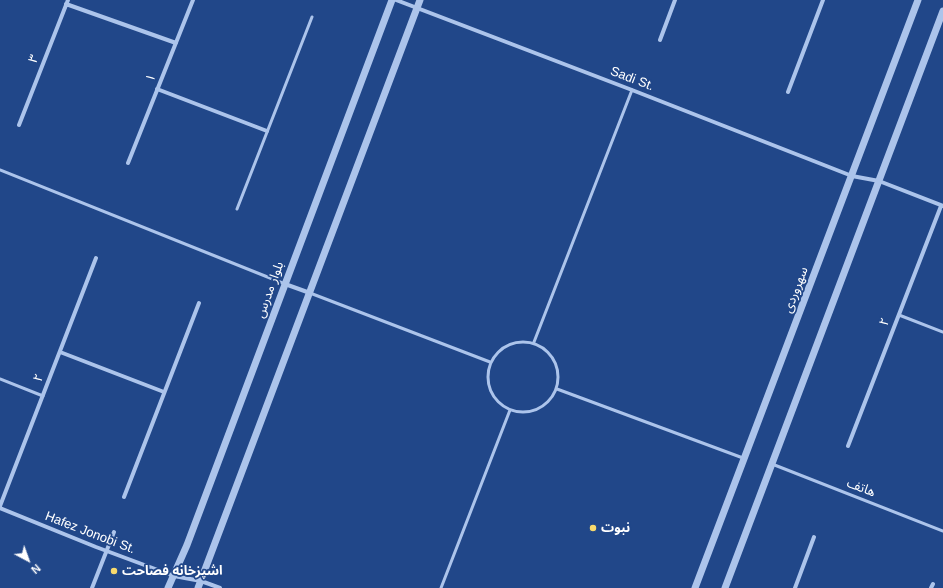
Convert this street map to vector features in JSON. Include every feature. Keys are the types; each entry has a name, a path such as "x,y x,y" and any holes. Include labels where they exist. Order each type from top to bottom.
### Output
{"street":[{"name":"۱","path":"128,163 192,0"},
{"name":"Sadi St.","path":"394,0 632,90 852,176 879,181 942,206"},
{"name":"بلوار مدرس","path":"168,588 190,538 285,284 394,0"},
{"path":"199,584 420,0"},
{"path":"660,40 675,0"},
{"path":"788,92 823,0"},
{"name":"سهروردی","path":"695,588 918,0"},
{"path":"67,2 176,43"},
{"name":"۳","path":"19,125 67,2"},
{"path":"725,588 943,11"},
{"path":"157,89 267,131"},
{"name":"۲","path":"848,446 942,206"},
{"name":"۲","path":"0,507 96,258"},
{"path":"285,284 310,293"},
{"path":"124,497 199,303"},
{"path":"60,352 164,392"},
{"name":"Hafez Jonobi St.","path":"0,507 96,547 174,576 199,584 220,588"},
{"path":"92,588 114,532"},
{"path":"795,588 814,536"}],"lane":[{"path":"237,209 312,17"},
{"path":"534,342 632,90"},
{"path":"0,170 285,284"},
{"path":"310,293 490,362"},
{"path":"899,315 943,332"},
{"path":"517,341 534,342 550,352 559,370 557,389 546,404 529,412 510,410 495,399 487,381 490,362 501,349 517,341"},
{"path":"0,379 43,396"},
{"path":"557,389 745,458"},
{"path":"441,588 510,410"},
{"name":"هاتف","path":"772,464 943,531"}],"place":[{"name":"نبوت","path":"593,528"},
{"name":"اشپزخانه فصاحت","path":"114,571"}]}
